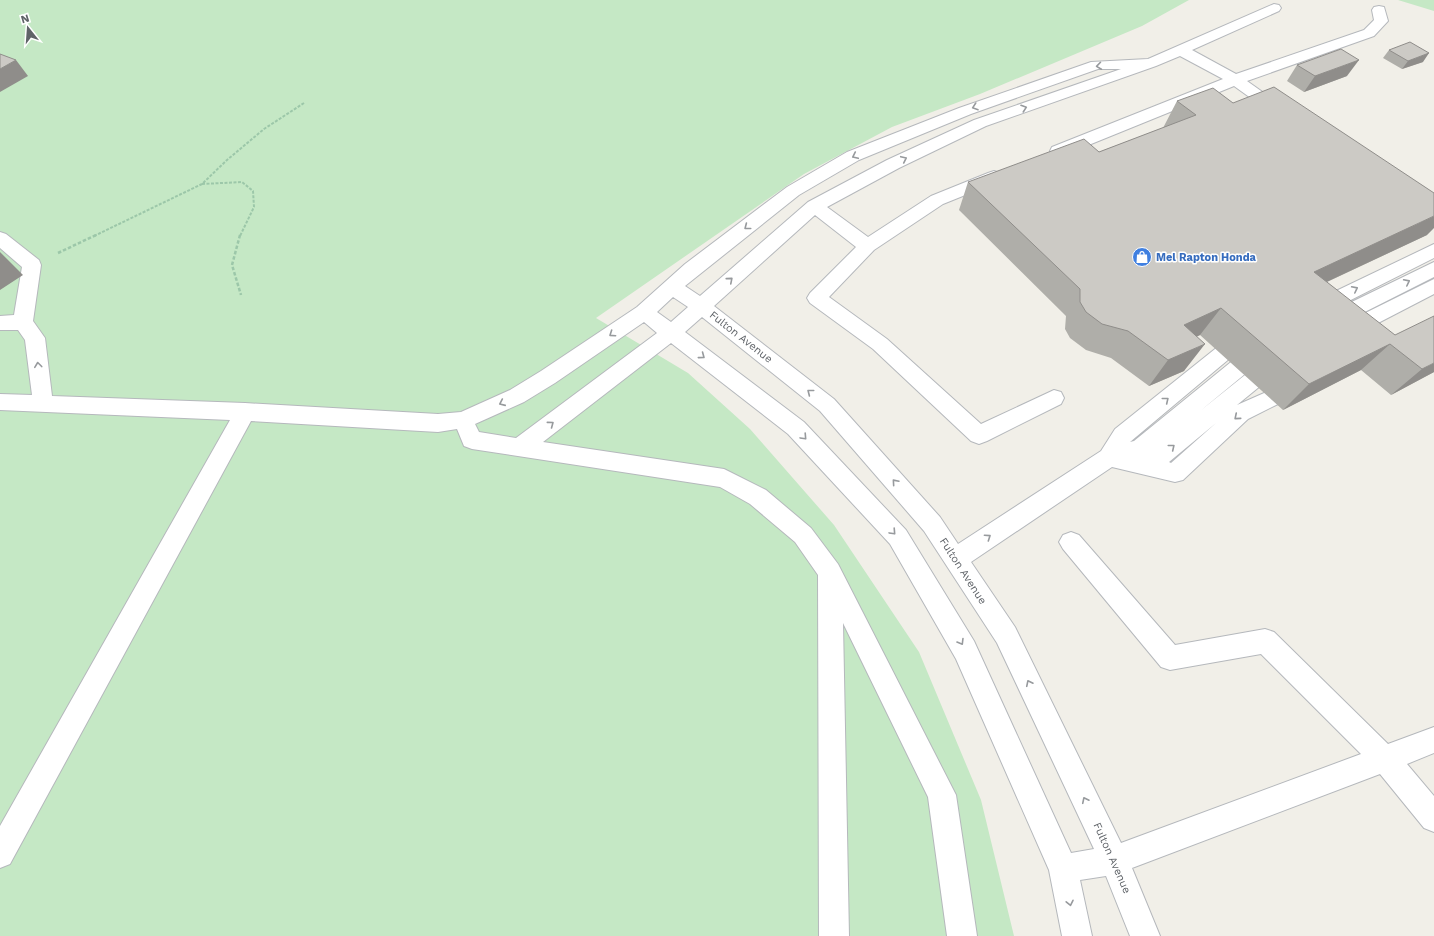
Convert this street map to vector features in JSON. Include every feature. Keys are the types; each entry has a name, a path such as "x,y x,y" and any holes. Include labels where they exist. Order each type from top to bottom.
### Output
{"street":[{"path":"520,447 671,333 700,305 814,206 893,164 980,123 1152,63 1274,8"},
{"path":"1045,156 1235,80 1369,33 1381,21 1379,10"},
{"path":"1180,50 1235,80 1292,120"},
{"path":"0,402 245,412 438,423 463,420 517,396 644,312 692,269 793,191 853,156 965,111 1096,65 1152,63"},
{"path":"1009,171 937,200 868,246 817,298 880,344 979,435 1054,398"},
{"path":"814,206 868,246"},
{"path":"0,238 32,265 23,322 35,338 43,404"},
{"path":"1322,325 1434,250"},
{"path":"1322,325 1434,269"},
{"path":"1322,325 1434,286"},
{"name":"Fulton Avenue","path":"673,287 700,305 827,405 932,524 1006,635 1114,860 1145,936"},
{"path":"644,312 796,428 898,537 965,650 1063,869 1077,936"},
{"path":"0,324 23,322"},
{"path":"955,559 1109,457 1123,435 1222,354"},
{"path":"1109,457 1158,458 1245,375"},
{"path":"1109,457 1175,473 1241,413 1271,398"},
{"path":"0,854 245,412"},
{"path":"463,420 472,440 724,478 758,497 803,535 830,572 942,795 962,936"},
{"path":"1071,542 1170,658 1265,641 1385,759 1434,818"},
{"path":"830,572 834,936"},
{"path":"1063,869 1114,860 1434,740"}],"path":[{"path":"32,265 202,184 227,160 264,129 304,103"},
{"path":"202,184 242,182 253,191 254,207 241,232 232,265 241,296"}],"green space":[{"path":"0,0 1189,0 1142,26 980,94 892,127 804,174 596,318 688,373 750,429 834,525 919,652 981,800 1014,936 0,936"},
{"path":"1398,0 1434,0 1434,11"}],"building":[{"path":"1410,42 1429,53 1408,61 1389,50"},
{"path":"1341,49 1359,60 1315,76 1297,65"},
{"path":"0,54 16,60 0,69"},
{"path":"1274,87 1434,193 1434,216 1314,272 1395,335 1434,316 1434,363 1422,369 1390,344 1309,384 1221,308 1184,325 1205,344 1168,360 1128,331 1102,324 1086,312 1080,302 1080,289 968,182 1084,139 1099,152 1196,115 1177,101 1213,88 1233,103"}],"place":[{"name":"Mel Rapton Honda","path":"1142,257"}]}
